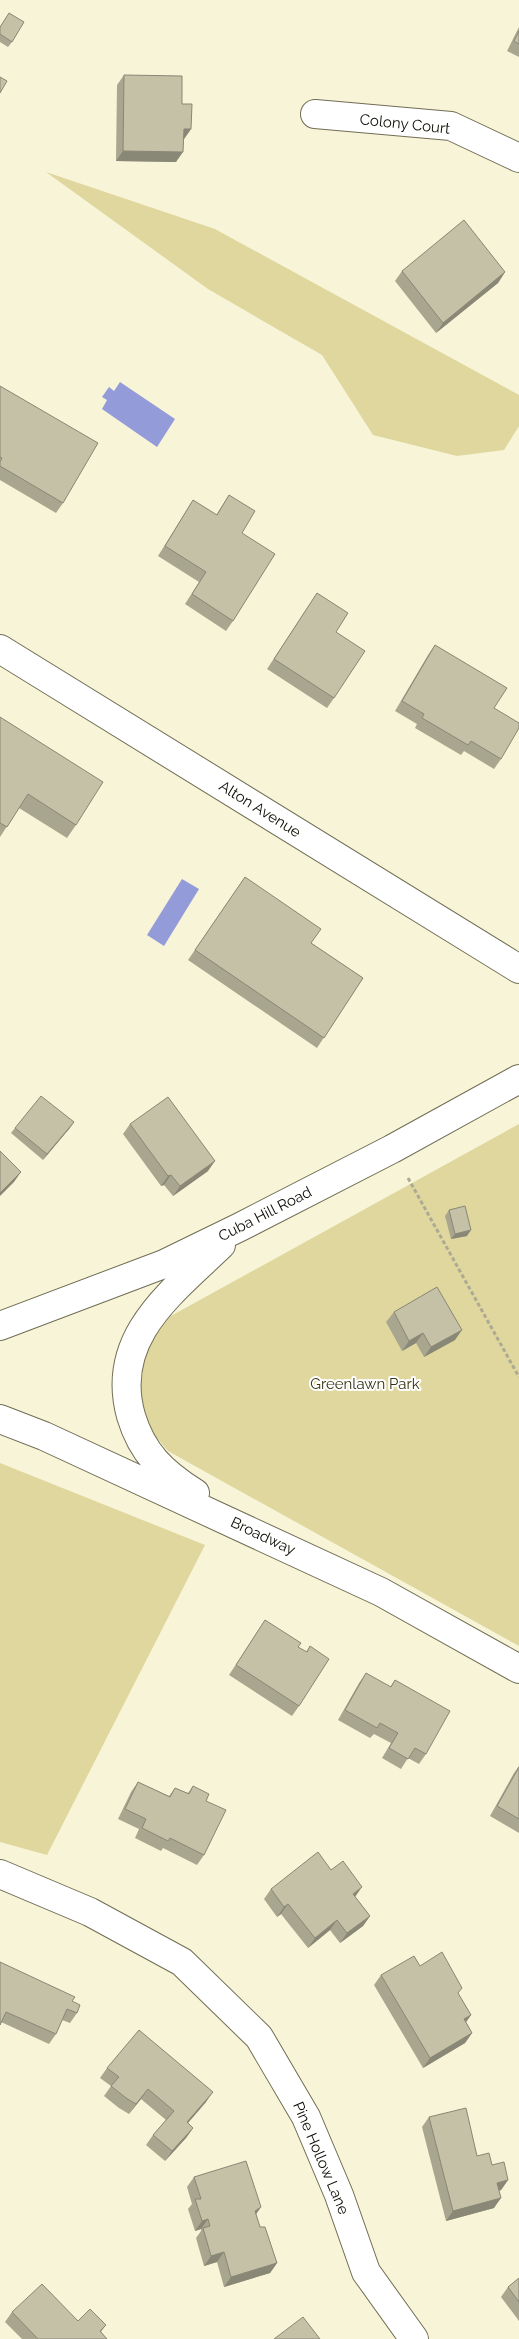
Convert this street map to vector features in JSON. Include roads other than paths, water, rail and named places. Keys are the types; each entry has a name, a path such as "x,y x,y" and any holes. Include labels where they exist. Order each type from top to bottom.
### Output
{"main road":[{"name":"Colony Court","path":"315,114 451,126 519,158"},
{"name":"Alton Avenue","path":"0,649 519,969"},
{"name":"Cuba Hill Road","path":"0,1326 164,1264 392,1149 519,1079"},
{"path":"240,1227 154,1311 135,1342 126,1369 126,1395 142,1446 155,1462 184,1486 248,1529"},
{"name":"Broadway","path":"0,1419 44,1436 381,1592 519,1669"},
{"name":"Pine Hollow Lane","path":"0,1874 90,1912 182,1962 259,2037 306,2117 339,2195 366,2272 414,2339"}],"water":[{"path":"120,382 175,419 157,447 102,409 107,400 102,397 109,387 114,391"},
{"path":"182,879 199,889 164,946 147,935"}],"park label":[{"name":"Greenlawn Park","path":"365,1384"}]}
